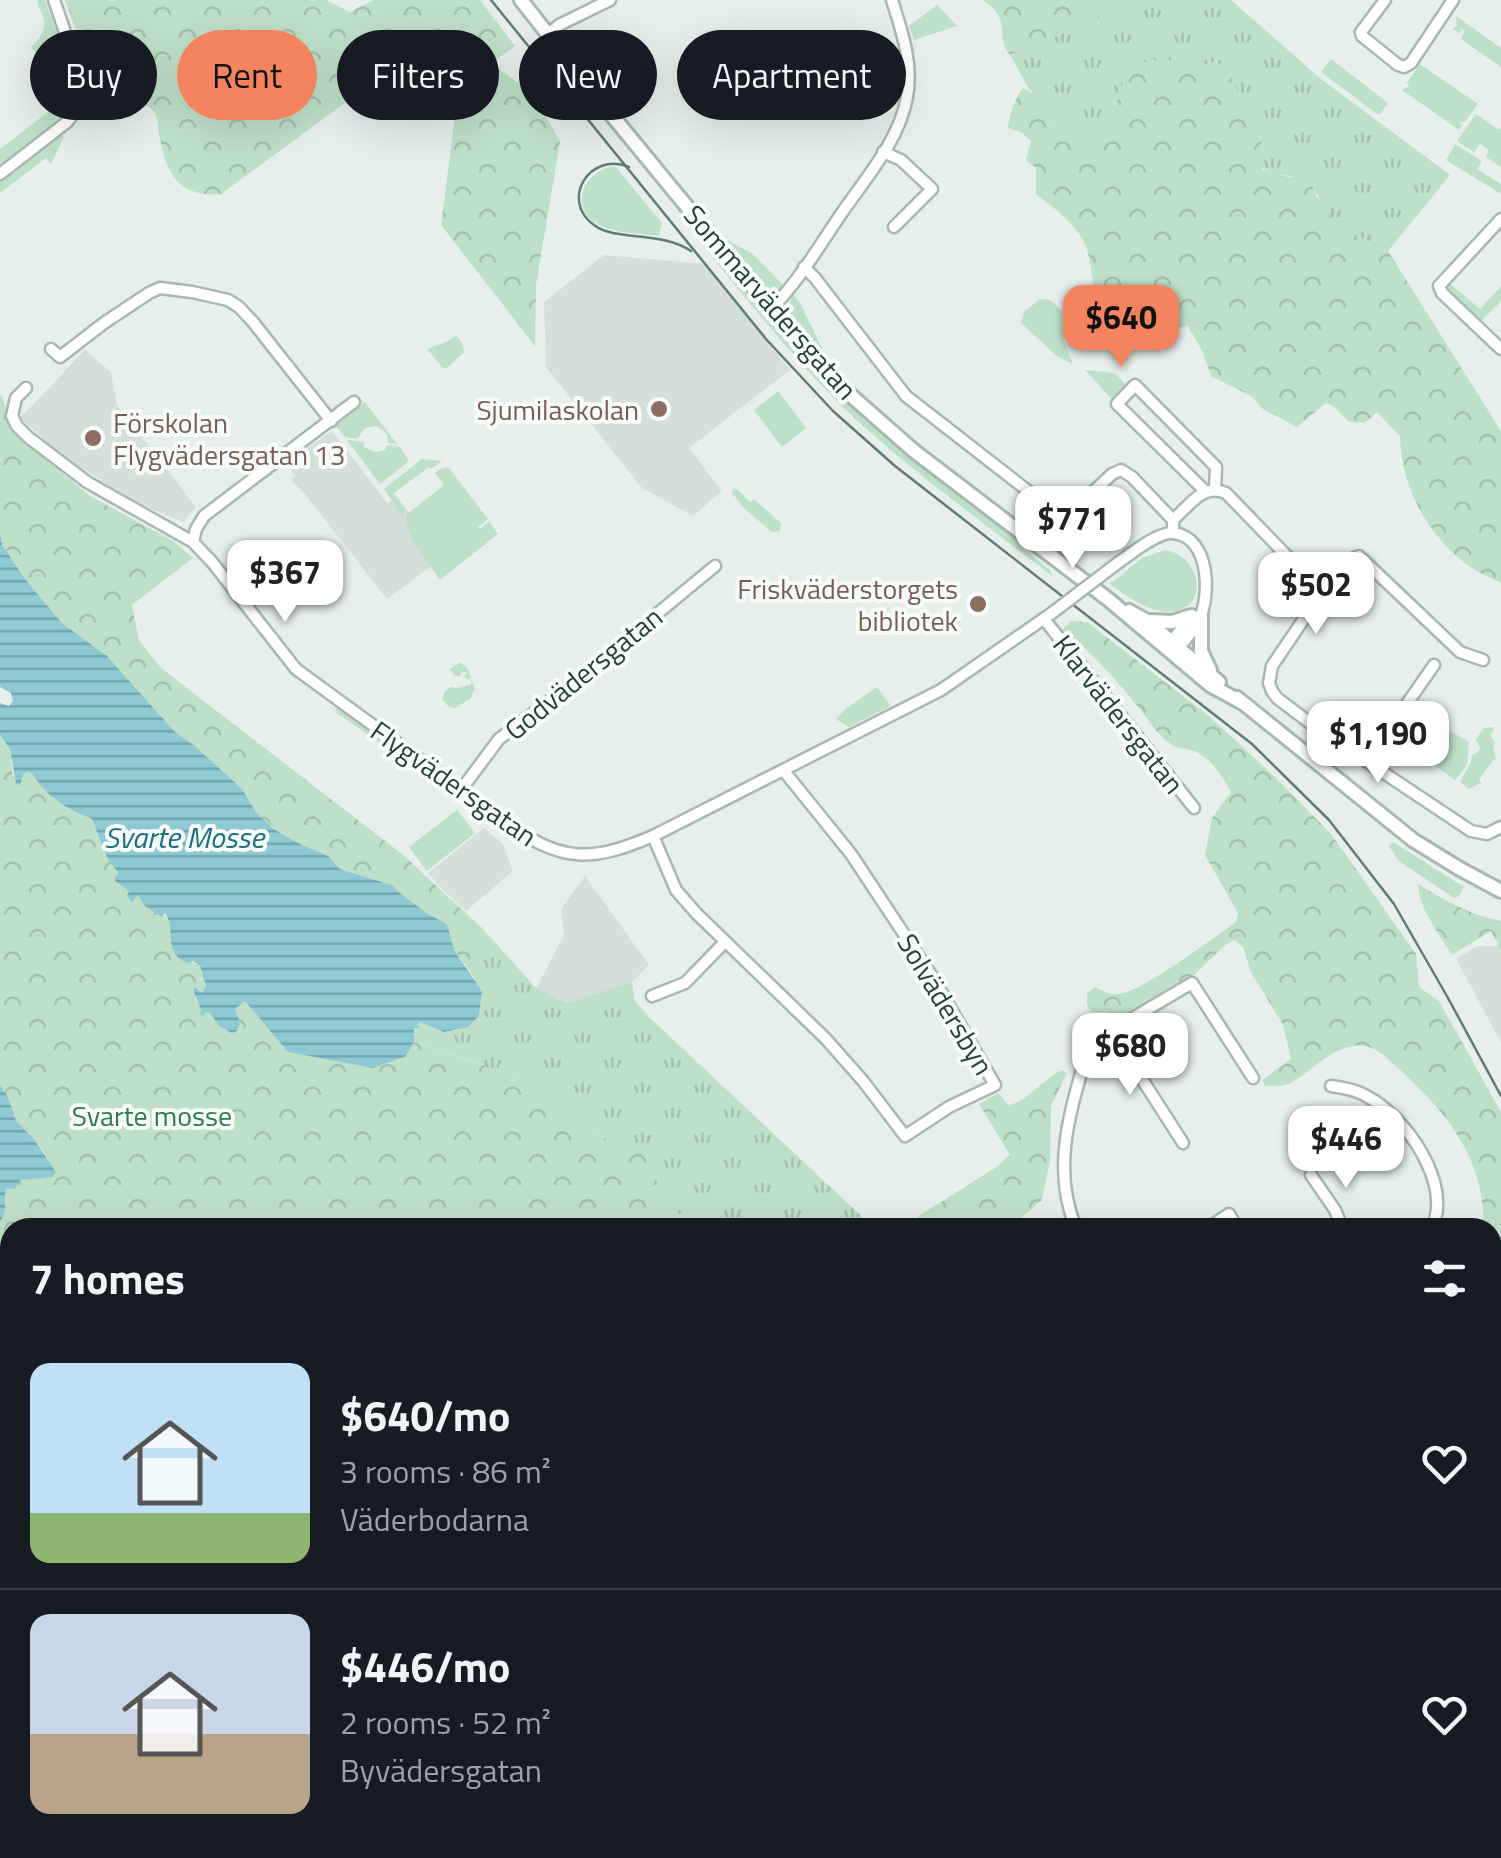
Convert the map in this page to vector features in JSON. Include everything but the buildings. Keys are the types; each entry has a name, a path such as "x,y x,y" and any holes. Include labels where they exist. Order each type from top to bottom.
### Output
{"street":[{"path":"0,174 67,122 82,103 82,82 54,0"},
{"name":"Sommarvädersgatan","path":"520,0 545,30"},
{"path":"553,30 610,0"},
{"path":"771,309 790,288 884,152 901,120 907,95 908,59 892,0"},
{"path":"1385,0 1360,32 1404,67 1412,63 1453,0"},
{"name":"Sommarvädersgatan","path":"616,120 771,309 839,385 876,418 914,451 1217,680 1413,840 1501,891"},
{"path":"884,152 901,160 932,190 894,227"},
{"path":"1501,219 1440,286 1442,293 1501,349"},
{"path":"804,267 906,396 1061,514 1074,511 1121,470 1174,520"},
{"path":"51,349 60,357 160,288 228,300 253,322 331,421"},
{"path":"1172,648 1198,612 1207,584 1199,553 1187,539 1173,533 1174,520 1210,490 1216,467 1134,385 1117,404 1210,490 1226,493 1315,584 1312,607 1269,675 1277,698 1471,831 1482,835 1501,827"},
{"name":"Flygvädersgatan","path":"26,388 16,398 12,416 17,426 87,482 193,542 296,668 516,830 555,850 586,856 603,855 653,836 941,690 1119,562 1162,535 1173,533"},
{"path":"193,542 204,516 354,402"},
{"path":"1315,584 1329,581 1359,556 1460,652 1483,660"},
{"name":"Godvädersgatan","path":"461,790 500,740 716,566"},
{"name":"Sommarvädersgatan","path":"1109,600 1148,620 1210,685 1242,702"},
{"path":"1148,620 1172,622 1198,612"},
{"path":"1198,612 1201,651 1217,680"},
{"name":"Klarvädersgatan","path":"1048,616 1194,808"},
{"path":"1367,761 1434,665"},
{"name":"Solvädersbyn","path":"653,836 676,890 826,1039 863,1080 904,1136 949,1107 994,1085 933,978 851,854 784,771"},
{"path":"652,996 685,983 725,942"},
{"path":"1094,1036 1111,1031 1192,983 1253,1078"},
{"path":"1073,1218 1064,1188 1063,1154 1074,1100 1098,1022"},
{"path":"1111,1031 1183,1143"},
{"path":"1331,1086 1371,1098 1417,1144 1432,1174 1436,1218"},
{"path":"1311,1174 1339,1218"}],"shaded area":[{"name":"Sjumilaskolan","path":"604,255 704,264 790,370 689,448 722,491 693,516 642,488 546,367 544,302"},
{"name":"Förskolan Flygvädersgatan 13","path":"85,350 111,372 117,405 196,507 183,522 139,504 66,458 20,418"},
{"path":"332,431 387,503 397,497 444,557 387,599 291,480 295,476 287,463"},
{"path":"484,828 503,844 513,871 466,911 428,873"},
{"path":"585,876 649,965 632,982 568,1003 536,989 564,935 561,909"},
{"path":"1478,946 1499,946 1501,951 1501,1042 1456,959"}],"green space":[{"path":"37,0 45,0 56,30 42,30"},
{"path":"65,0 326,0 350,12 373,0 480,0 515,46 499,58 499,30 337,30 337,109 221,194 206,194 184,187 165,160 157,118 157,30 77,30"},
{"path":"983,0 1110,0 1093,21 1010,55 998,14"},
{"path":"1110,0 1231,0 1321,79 1450,175 1388,251 1337,222 1302,176 1277,174 1255,162 1262,141 1228,71 1216,61 1205,65 1164,56 1132,68 1124,78 1113,109 1108,143 1068,133 1042,109 1010,55 1093,21"},
{"path":"937,5 957,26 914,40 909,26"},
{"path":"1456,16 1501,48 1501,67 1461,39 1465,31 1453,29"},
{"path":"1164,56 1205,65 1216,61 1228,71 1262,141 1262,169 1288,177 1301,175 1312,183 1316,196 1357,236 1388,251 1501,431 1501,583 1466,564 1428,523 1405,473 1400,436 1377,412 1364,423 1349,422 1326,403 1297,427 1264,410 1251,396 1211,376 1188,326 1116,338 1107,329 1097,307 1086,247 1071,224 1036,194 1036,168 1026,160 1031,141 1008,128 1010,117 1023,88 1061,128 1108,142 1113,109 1124,78 1132,68"},
{"path":"1331,59 1388,103 1380,114 1321,72"},
{"path":"1420,64 1478,104 1465,122 1459,122 1459,130 1402,90 1409,86 1407,83"},
{"path":"499,68 519,84 519,120 548,120 560,142 536,285 535,346 441,225 454,120 499,120"},
{"path":"1476,114 1501,128 1501,167 1486,157 1489,150 1480,144 1474,152 1457,141"},
{"path":"38,120 57,120 0,165 0,149"},
{"path":"61,134 64,136 51,164 46,158 0,193 0,182"},
{"path":"1455,144 1482,161 1477,169 1501,184 1501,194 1446,160"},
{"path":"615,166 662,223 659,236 610,229 588,216 582,198 588,181"},
{"path":"720,236 753,254 785,287 776,292 765,291"},
{"path":"703,246 715,250 786,336 860,412 1020,541 1020,546 1050,570 1052,576 923,477 849,413 792,353"},
{"path":"1448,282 1480,309 1501,286 1501,301 1479,323 1446,293"},
{"path":"793,295 830,365 790,322 788,308"},
{"path":"1040,299 1050,300 1062,311 1064,341 1073,364 1058,357 1021,323 1024,312"},
{"path":"456,336 464,352 443,368 427,349"},
{"path":"1085,370 1115,373 1129,388 1113,400"},
{"path":"778,391 806,428 782,447 754,410"},
{"path":"0,394 17,436 90,496 173,541 193,558 132,605 139,640 161,668 402,854 482,928 467,967 454,950 446,924 388,884 340,869 328,856 272,828 242,789 174,731 107,656 62,623 26,580 2,545 0,532"},
{"path":"365,402 397,444 388,443 387,434 376,426 365,428 357,439 345,437 335,425"},
{"path":"347,440 364,442 364,447 375,452 385,450 387,445 400,447 409,461 380,484"},
{"path":"422,459 442,461 394,493 406,511 402,515 384,489"},
{"path":"448,467 488,519 478,527 489,521 498,534 440,580 405,522 407,512 444,485 435,473"},
{"path":"733,489 750,502 754,499 781,523 780,531 772,532 744,508"},
{"path":"306,550 330,576 329,581 314,590 293,575 306,566 299,557"},
{"path":"1165,550 1177,554 1193,570 1197,590 1187,606 1159,611 1110,584 1142,558"},
{"path":"1071,621 1087,622 1210,717 1332,835 1416,954 1419,987 1439,1001 1501,1112 1501,1218 1483,1218 1478,1180 1448,1121 1379,1052 1367,1047 1344,1048 1288,1084 1265,1086 1262,1080 1291,1059 1283,1025 1251,972 1243,947 1234,940 1188,981 1120,1022 1108,1012 1091,1012 1087,993 1095,987 1115,994 1128,992 1177,964 1236,922 1238,913 1205,855 1212,818 1231,792 1206,758 1174,746 1161,736 1109,673 1062,630"},
{"path":"460,663 469,671 475,689 470,699 455,708 442,699 445,691 472,684 470,677 467,681 464,678 466,672 455,676 449,669"},
{"path":"877,687 891,706 849,727 836,719 848,707"},
{"path":"1232,704 1388,828 1467,882 1394,836"},
{"path":"338,708 421,767 422,773 337,713"},
{"path":"1493,727 1490,736 1495,742 1496,759 1479,780 1481,783 1469,789 1460,782 1472,755 1480,748 1476,739 1484,728"},
{"path":"1450,731 1469,742 1467,765 1455,780 1434,765 1435,754"},
{"name":"Svarte mosse","path":"0,735 10,749 13,776 32,773 58,801 92,819 108,859 145,906 167,918 174,953 200,966 205,987 202,993 193,990 203,1015 210,1013 219,1026 233,1033 235,1009 245,1001 288,1052 406,1056 414,1042 536,1082 597,1135 645,1150 663,1192 684,1218 1,1218 7,1188 15,1188 21,1180 53,1177 49,1160 17,1122 0,1085"},
{"path":"457,810 475,833 427,871 409,847"},
{"path":"1393,842 1464,887 1459,896 1454,898 1399,861 1389,846"},
{"path":"1418,884 1468,911 1501,921 1501,951 1491,931 1452,955 1426,912"},
{"path":"482,928 536,988 567,1003 632,982 634,1000 650,1018 863,1218 684,1218 663,1192 645,1150 599,1135 546,1091 520,1076 488,1073 485,1065 414,1042 414,1027 420,1022 444,1032 468,1027 479,1016 482,991 467,967"},
{"path":"1062,1070 1067,1073 1051,1106 1050,1161 1042,1200 1021,1218 916,1218 1010,1155 979,1104 998,1093 1009,1105"}],"water":[{"name":"Svarte Mosse","path":"0,532 2,545 62,623 107,656 174,731 242,789 272,828 328,856 340,869 388,884 447,924 454,950 482,991 479,1016 468,1027 444,1032 420,1022 420,1028 414,1028 414,1042 406,1056 373,1068 288,1052 245,1001 235,1009 240,1022 232,1033 219,1026 210,1013 200,1014 193,990 195,987 202,993 206,986 200,966 193,961 187,963 175,953 165,913 162,917 145,906 138,895 132,902 127,896 129,891 115,881 119,873 108,860 92,819 58,801 32,773 26,772 20,785 16,784 10,749 0,735 0,703 9,706 13,701 11,693 0,687"},
{"path":"0,1085 17,1122 56,1172 53,1177 21,1180 15,1189 7,1188 0,1218"}],"tram line":[{"path":"491,0 766,339 833,411 895,466 1252,744 1329,820 1394,904 1501,1096"},
{"path":"629,167 615,164 592,172 579,191 584,215 603,230 666,240 691,251"}],"place":[{"name":"Sjumilaskolan","path":"659,409"},
{"name":"Förskolan Flygvädersgatan 13","path":"93,438"},
{"name":"Friskväderstorgets bibliotek","path":"978,604"}]}
